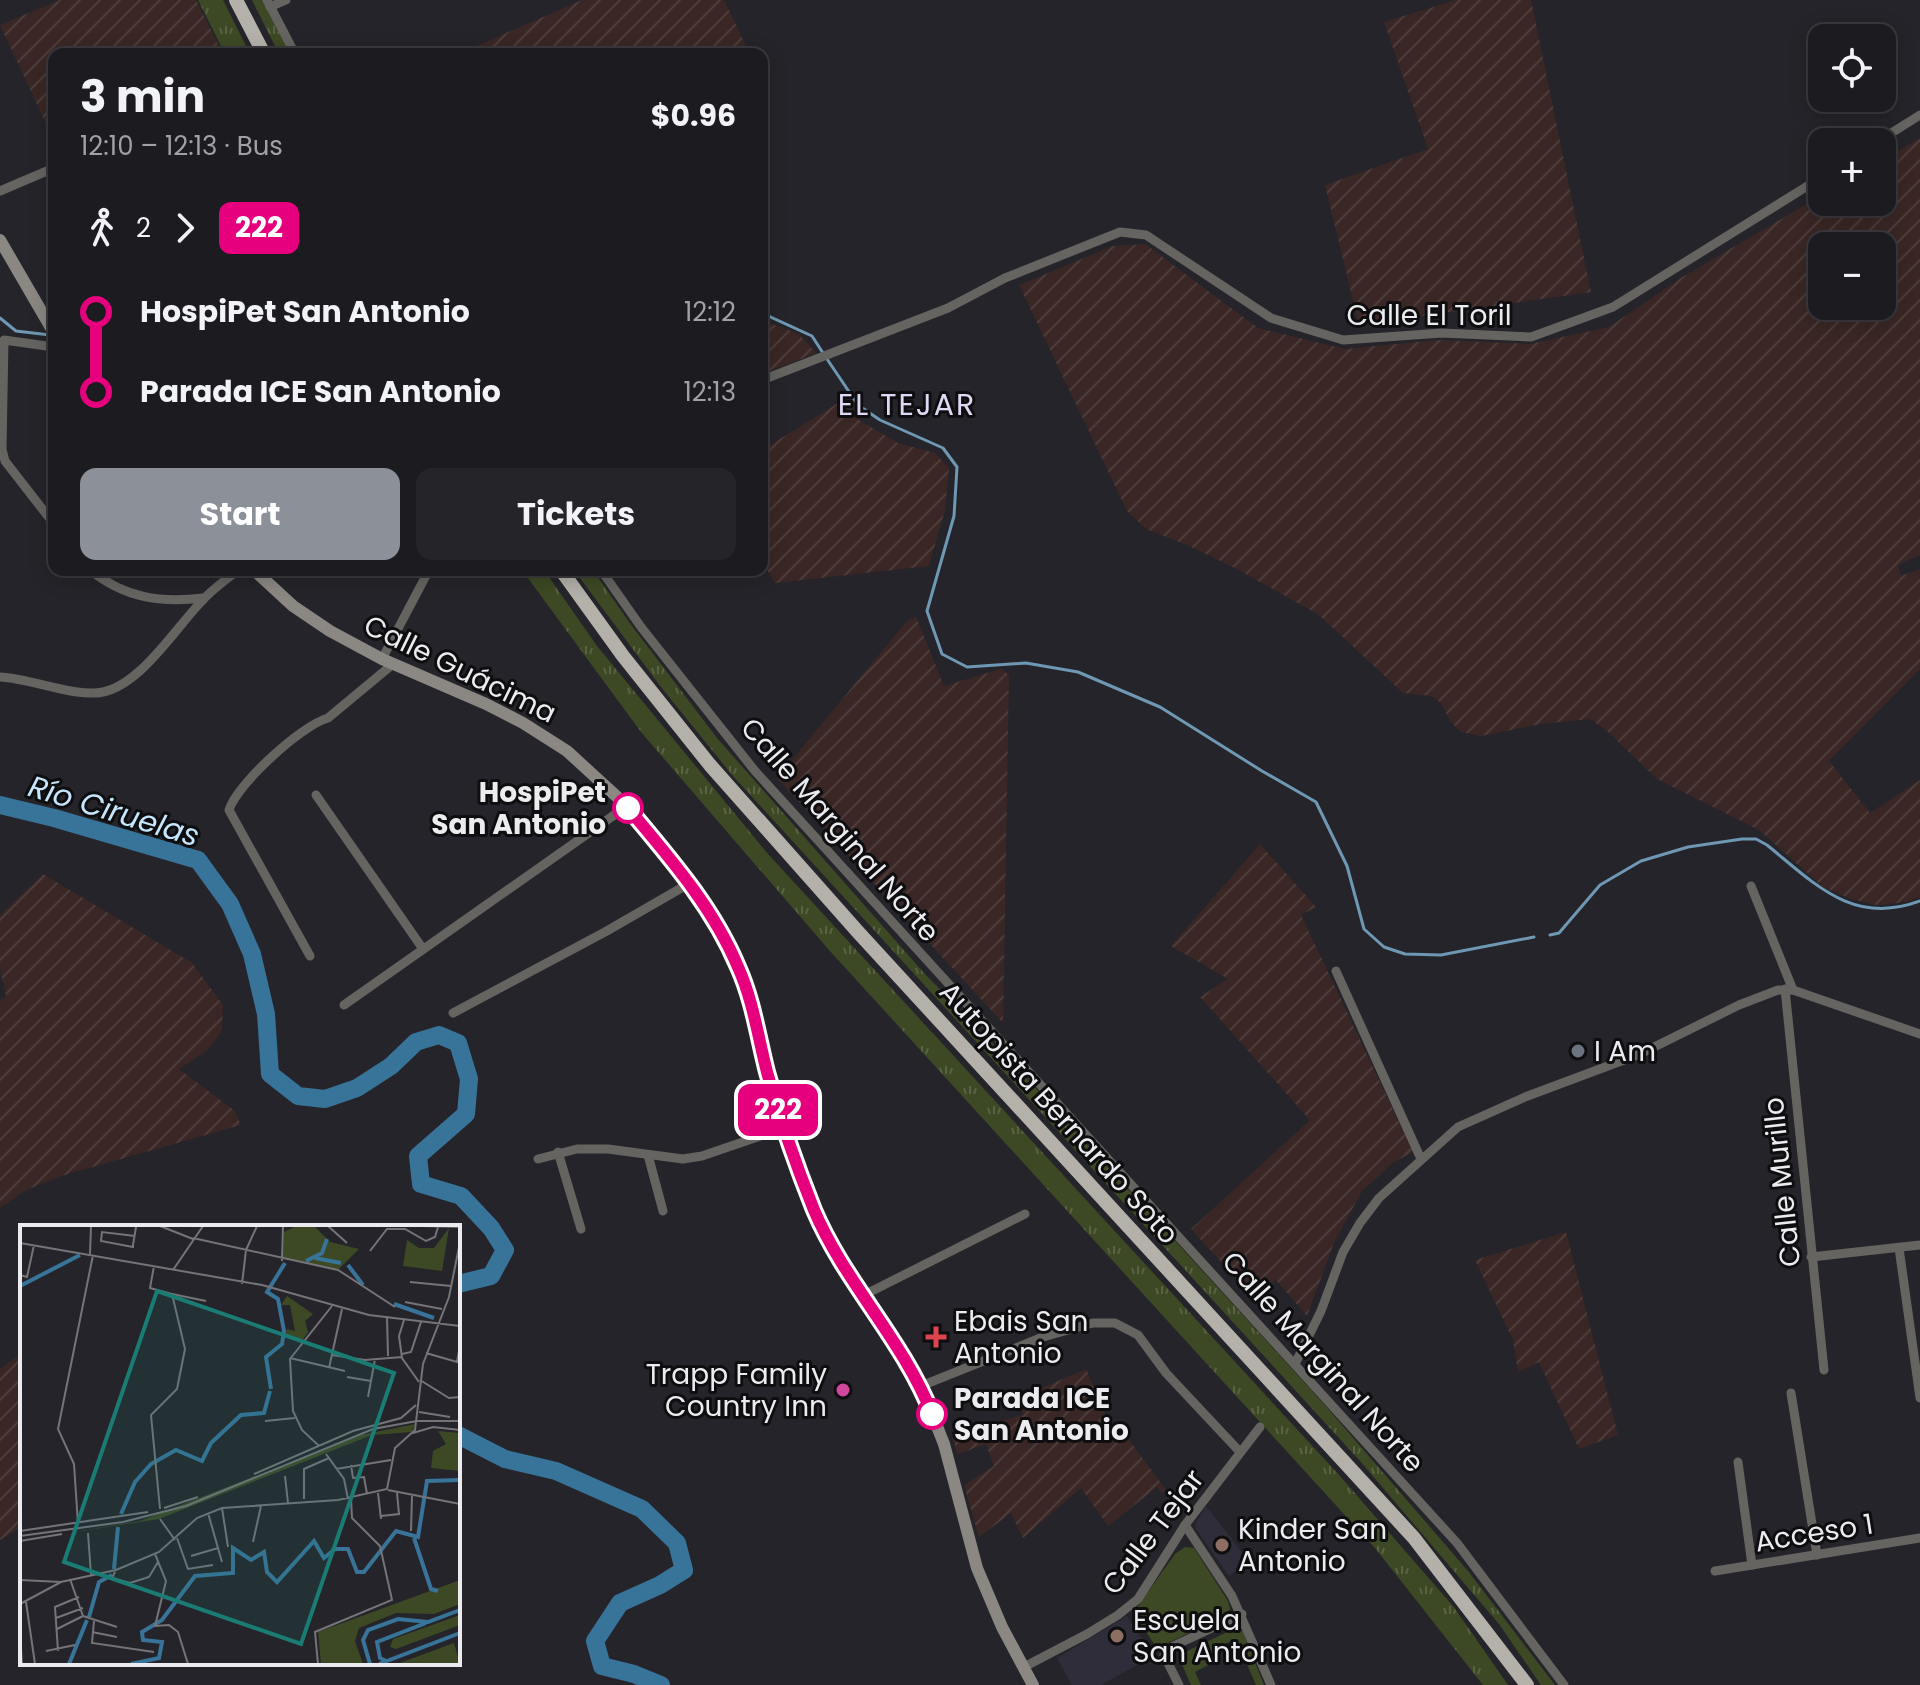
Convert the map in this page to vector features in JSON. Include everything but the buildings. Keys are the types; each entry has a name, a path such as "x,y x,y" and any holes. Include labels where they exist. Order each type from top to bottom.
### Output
{"highway":[{"path":"236,0 261,48"},
{"name":"Autopista Bernardo Soto","path":"565,576 623,656 710,765 858,932 1414,1538 1527,1685"}],"main road":[{"path":"0,240 48,324"},
{"name":"Calle Guácima","path":"260,576 312,619 391,663 486,704 546,736 586,767 627,806 690,883 740,969 784,1128 815,1210 835,1253 921,1386 944,1444 977,1568 1030,1684"}],"street":[{"path":"286,0 268,3 292,48"},
{"path":"1896,130 1920,115"},
{"path":"0,191 48,171"},
{"name":"Calle El Toril","path":"768,378 948,308 1005,278 1120,232 1146,235 1271,318 1343,340 1442,333 1531,337 1613,307 1808,186"},
{"path":"48,346 4,340 2,449 10,470 48,517"},
{"path":"99,576 137,595 171,602 203,598"},
{"path":"0,677 83,692 103,692 126,681 144,666 203,598 230,576"},
{"path":"310,956 229,810 241,786 258,770 316,721 328,718 361,692 391,663 427,576"},
{"name":"Calle Marginal Norte","path":"605,576 641,627 755,771 1463,1549 1564,1685"},
{"path":"316,795 423,949"},
{"path":"344,1005 627,806"},
{"path":"453,1013 690,883"},
{"name":"Calle Murillo","path":"1751,886 1789,990 1811,1257 1824,1370"},
{"path":"1336,971 1421,1159"},
{"path":"1295,1364 1321,1311 1343,1252 1360,1223 1379,1198 1469,1120 1625,1060 1739,1005 1789,990 1920,1034"},
{"path":"538,1159 558,1152 608,1149 683,1159 702,1156 784,1128"},
{"path":"558,1152 581,1229"},
{"path":"648,1155 663,1211"},
{"path":"862,1296 1025,1214"},
{"path":"1811,1257 1920,1245"},
{"path":"1899,1248 1920,1398"},
{"path":"921,1386 1043,1337 1093,1323 1115,1323 1138,1335 1166,1373 1240,1452"},
{"path":"1791,1393 1817,1555"},
{"name":"Calle Tejar","path":"1024,1667 1087,1634 1130,1606 1154,1575 1185,1525 1260,1427"},
{"path":"1738,1462 1752,1565"},
{"path":"1185,1525 1242,1614 1271,1685"},
{"name":"Acceso 1","path":"1715,1571 1920,1538"},
{"path":"1179,1685 1165,1660 1167,1649 1242,1614"}],"shaded area":[{"path":"60,0 196,0 220,48 48,48 48,128 0,25"},
{"path":"582,0 724,0 747,48 472,48"},
{"path":"1456,0 1531,0 1591,292 1359,325 1325,185 1428,149 1384,22"},
{"path":"1920,138 1920,555 1898,565 1901,576 1920,569 1920,669 1829,761 1870,813 1920,780 1920,897 1877,905 1851,899 1823,887 1759,830 1657,779 1607,731 1590,719 1541,724 1481,736 1461,732 1450,721 1441,703 1431,696 1403,693 1319,615 1235,568 1146,529 1127,511 1019,285 1113,246 1145,244 1258,328 1345,349 1439,340 1530,344 1609,327 1681,278 1808,203 1808,216 1896,216 1896,152"},
{"path":"768,322 799,334 816,353 768,372"},
{"path":"843,400 859,420 898,443 935,453 949,468 945,510 929,566 775,583 768,571 768,446"},
{"path":"916,617 944,686 1001,669 1009,675 1003,1023 777,778 907,621"},
{"path":"1260,844 1316,907 1301,915 1413,1152 1394,1162 1362,1191 1334,1243 1307,1316 1276,1280 1255,1299 1191,1229 1310,1120 1200,997 1228,979 1171,946"},
{"path":"43,874 192,963 223,1005 222,1031 208,1050 179,1069 235,1111 241,1125 61,1176 26,1190 0,1208 0,1001 6,996 0,969 0,915"},
{"path":"1566,1232 1618,1435 1579,1449 1539,1362 1518,1372 1513,1340 1475,1260"},
{"path":"20,1354 20,1528 0,1540 0,1369"},
{"path":"1086,1369 1111,1428 1120,1428 1166,1490 1161,1493 1157,1487 1108,1526 1081,1488 1023,1538 1011,1513 979,1537 964,1485 994,1466 986,1444 958,1454 951,1434 1023,1415 1019,1398"},
{"name":"Kinder San Antonio","path":"1206,1506 1249,1561 1229,1576 1196,1529"},
{"name":"Escuela San Antonio","path":"1127,1616 1153,1656 1101,1685 1072,1685 1057,1658"}],"green space":[{"path":"198,0 223,0 247,48 222,48"},
{"path":"252,0 263,0 287,48 276,48"},
{"path":"526,576 548,576 597,646 768,854 1340,1476 1453,1606 1508,1685 1483,1685 1375,1548 829,950 641,732"},
{"path":"578,576 597,576 717,738 924,973 1032,1084 1323,1403 1468,1571 1555,1685 1541,1685 1499,1624 1360,1461 732,775 661,687"},
{"path":"1185,1547 1194,1548 1230,1609 1225,1616 1157,1648 1133,1613 1175,1554"},
{"path":"1236,1628 1243,1632 1264,1685 1256,1685 1236,1639 1213,1649 1218,1660 1195,1672 1201,1685 1191,1685 1180,1660 1183,1653"}],"waterway":[{"path":"768,316 812,336 823,353"},
{"path":"0,318 16,331 48,335"},
{"path":"827,359 858,405 880,420 943,448 957,467 954,516 927,611 942,654 967,667 1026,663 1078,672 1160,707 1316,802 1347,866 1364,929 1384,947 1405,954 1441,955 1534,937"},
{"name":"Río Ciruelas","path":"0,805 198,860 230,904 252,954 266,1014 270,1074 298,1096 325,1099 357,1088 391,1066 416,1042 439,1035 458,1043 469,1079 466,1114 418,1156 421,1184 461,1196 491,1228 505,1250 491,1276 460,1284"},
{"path":"1550,935 1559,933 1600,885 1641,861 1688,847 1742,839 1756,839 1767,845 1819,886 1855,905 1896,907 1920,901"},
{"name":"Río Ciruelas","path":"460,1436 505,1459 556,1471 642,1509 677,1543 684,1570 620,1603 595,1641 602,1666 661,1685"}],"bus line":[{"name":"222","path":"628,808 690,883 732,952 752,1008 784,1128 815,1210 835,1253 908,1362 932,1414"}],"place":[{"name":"HospiPet San Antonio","path":"628,808"},
{"name":"I Am","path":"1578,1051"},
{"name":"Ebais San Antonio","path":"936,1337"},
{"name":"Trapp Family Country Inn","path":"843,1390"},
{"name":"Parada ICE San Antonio","path":"932,1414"},
{"name":"Kinder San Antonio","path":"1222,1545"},
{"name":"Escuela San Antonio","path":"1117,1636"}],"district":[{"name":"EL TEJAR","path":"907,404"}]}
